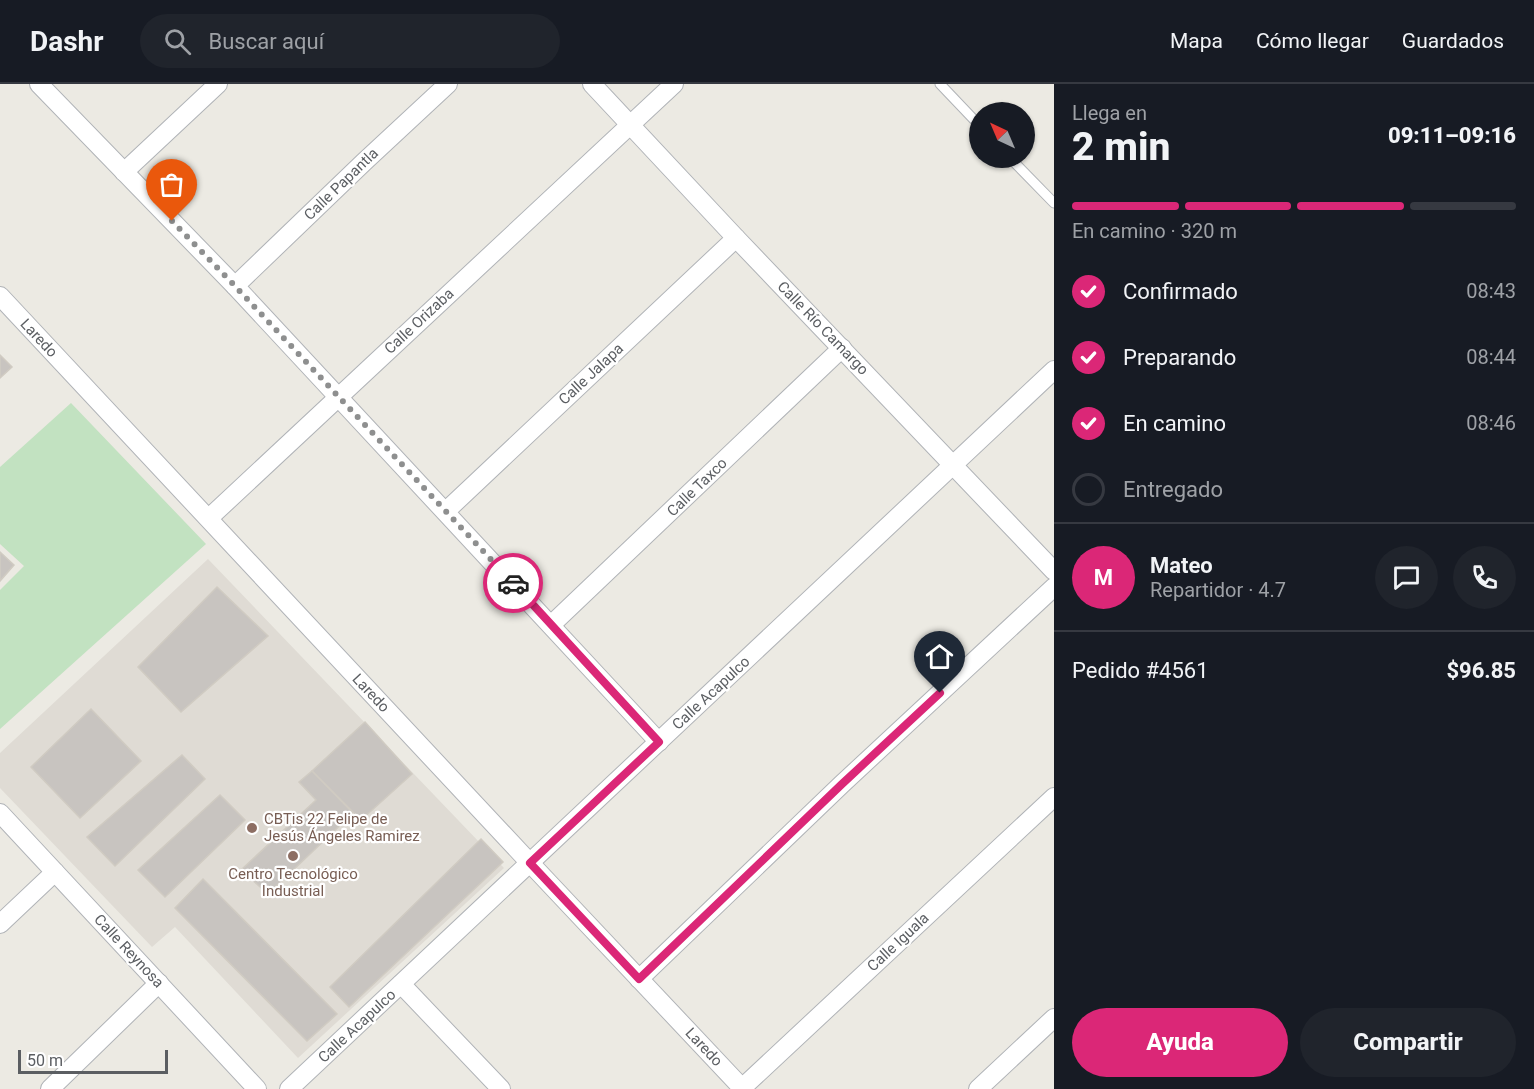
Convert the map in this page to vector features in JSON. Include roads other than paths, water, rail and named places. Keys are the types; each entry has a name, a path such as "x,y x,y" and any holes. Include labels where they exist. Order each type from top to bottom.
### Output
{"street":[{"path":"39,84 235,286 659,742"},
{"path":"124,172 218,84"},
{"name":"Calle Papantla","path":"235,286 448,84"},
{"name":"Calle Río Camargo","path":"592,84 1054,571"},
{"name":"Calle Orizaba","path":"209,518 674,84"},
{"name":"Calle Jalapa","path":"446,511 736,238"},
{"name":"Laredo","path":"0,296 742,1088"},
{"name":"Calle Taxco","path":"551,625 842,348"},
{"name":"Calle Acapulco","path":"289,1089 1054,370"},
{"path":"639,979 842,784 1054,587"},
{"name":"Calle Iguala","path":"742,1088 1054,797"},
{"name":"Calle Reynosa","path":"0,813 257,1089"},
{"path":"0,924 55,872"},
{"path":"50,1089 159,983"},
{"path":"401,984 501,1089"},
{"path":"978,1089 1054,1018"}],"lane":[{"path":"939,84 969,115"},
{"path":"1020,168 1054,203"}],"place":[{"name":"CBTis 22 Felipe de Jesús Ángeles Ramirez","path":"252,828"},
{"name":"Centro Tecnológico Industrial","path":"293,856"}]}
